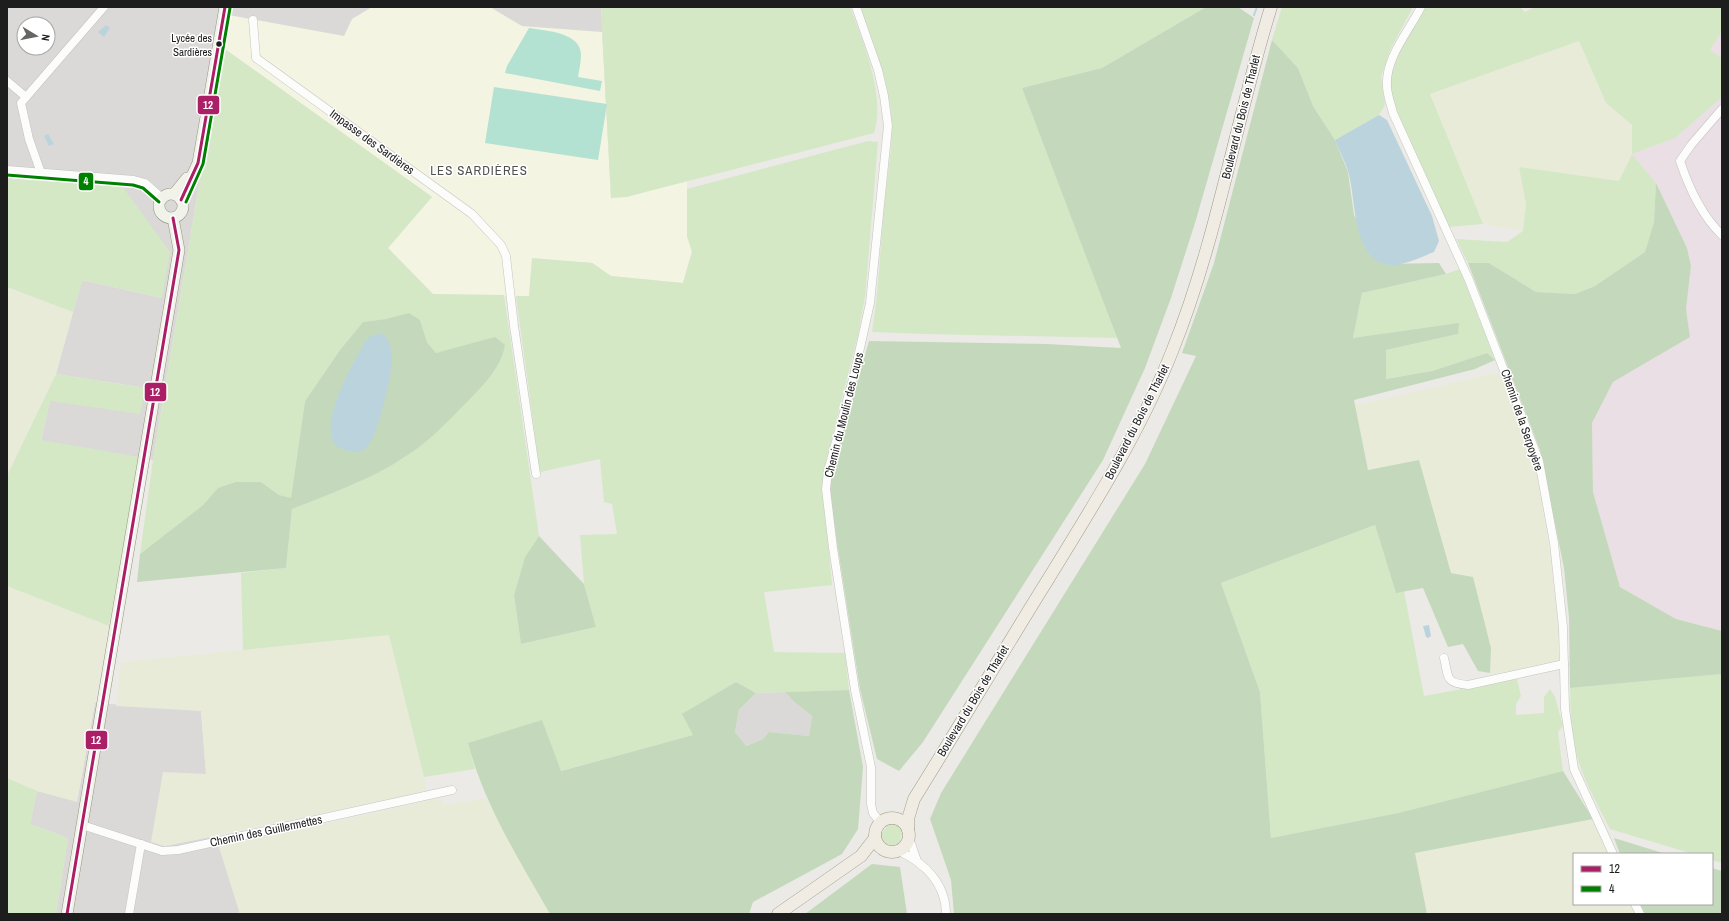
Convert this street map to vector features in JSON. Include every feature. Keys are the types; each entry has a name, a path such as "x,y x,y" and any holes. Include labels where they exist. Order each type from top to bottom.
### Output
{"main road":[{"path":"178,197 194,162 219,7"},
{"path":"178,197 198,163 225,7"},
{"name":"Boulevard du Bois de Tharlet","path":"909,834 908,819 914,799 1097,499 1149,404 1173,351 1199,279 1259,48 1272,7"},
{"path":"169,194 178,197 183,208 181,212 173,218 165,216 160,210 159,205 162,198 169,194"},
{"path":"67,914 178,262 179,250 173,218"},
{"name":"Boulevard du Bois de Tharlet","path":"892,818 914,799"},
{"path":"892,818 904,823 909,834 907,843 899,851 889,852 884,850 876,843 875,838 876,827 880,822 884,819 892,818"},
{"path":"778,914 861,856 875,838"},
{"path":"861,856 884,850"}],"street":[{"path":"41,173 21,110 21,103 104,7"},
{"name":"Chemin du Moulin des Loups","path":"856,7 877,64 884,96 888,126 870,303 854,375 828,471 826,489 833,548 855,690 871,767 871,804 873,813 880,822"},
{"name":"Chemin de la Serpoyère","path":"1421,7 1395,54 1387,74 1386,87 1393,113 1469,280 1539,461 1554,543 1563,627 1565,709 1574,769 1613,853"},
{"name":"Impasse des Sardières","path":"253,20 256,58 472,214 501,244 506,256 514,326 536,474"},
{"path":"7,81 26,97"},
{"path":"1722,109 1691,145 1680,161 1694,198 1708,219 1722,235"},
{"path":"7,170 134,180 145,183 162,198"},
{"path":"1444,658 1449,679 1454,684 1468,685 1564,664"},
{"name":"Chemin des Guillermettes","path":"82,825 162,851 178,850 452,790"},
{"path":"909,834 916,858 942,890 946,902 946,914"},
{"path":"130,914 141,844"},
{"path":"899,851 916,858"},
{"path":"1636,905 1640,914"}],"shaded area":[{"path":"7,7 601,7 611,197 687,180 687,236 692,252 683,283 532,258 432,198 222,47 153,460 41,441 50,401 146,388 56,374 82,280 162,298 45,181 7,179"},
{"path":"372,7 490,7 522,26 602,32 611,197 626,197 687,180 687,236 692,252 683,283 611,276 592,263 532,259 529,296 433,294 388,248 432,197 215,42 218,13 344,36 352,19"},
{"path":"1722,31 1722,58 1710,50"},
{"path":"1579,41 1606,103 1632,125 1632,154 1619,182 1519,167 1526,204 1523,231 1483,224 1430,94"},
{"path":"1722,97 1722,631 1676,619 1620,587 1593,492 1592,423 1613,382 1690,337 1686,309 1691,266 1687,248 1656,183 1632,154 1675,138"},
{"path":"7,287 73,312 56,374 7,476"},
{"path":"1499,373 1518,413 1536,465 1550,556 1561,654 1559,662 1509,672 1490,673 1491,648 1451,574 1419,460 1368,470 1355,404 1367,403"},
{"path":"7,586 109,626 77,802 37,791 7,778"},
{"path":"390,635 427,791 164,846 151,842 163,772 206,774 201,711 116,706 121,662"},
{"path":"785,692 794,702 812,716 809,736 769,732 763,739 745,746 735,732 739,710 756,693"},
{"path":"95,703 201,710 206,774 165,846 216,836 240,914 56,914 68,838 30,824 37,791 77,801"},
{"path":"441,798 443,805 486,798 550,914 240,914 219,847"},
{"path":"1593,819 1609,853 1573,853 1573,905 1632,905 1636,914 1427,914 1415,853"}],"green space":[{"path":"601,7 850,7 861,36 875,86 877,119 874,133 626,197 611,198"},
{"path":"860,7 1206,7 1102,68 1022,88 1118,338 872,332 892,131 888,92"},
{"path":"1206,7 1238,7 1254,18 1195,223 1171,298 1145,368 1103,460 923,742 899,771 877,759 860,689 828,485 869,341 1047,344 1121,348 1022,88 1102,68"},
{"path":"1282,7 1413,7 1390,50 1381,77 1385,105 1379,115 1335,140 1313,106 1298,68 1272,40"},
{"path":"1424,7 1520,7 1525,12 1535,7 1722,7 1722,31 1710,50 1722,58 1722,97 1675,138 1632,154 1632,125 1606,103 1579,41 1430,94 1483,224 1449,227 1394,108 1389,87 1389,77 1398,53"},
{"path":"529,28 561,34 569,37 575,42 579,47 581,55 578,77 602,81 600,91 505,73 507,66"},
{"path":"1272,40 1298,68 1313,106 1335,140 1348,172 1354,215 1384,264 1439,263 1446,274 1362,293 1353,338 1459,323 1458,334 1386,350 1386,379 1432,371 1487,353 1495,360 1475,369 1354,400 1368,470 1419,460 1451,573 1473,577 1491,648 1490,673 1478,671 1463,644 1448,647 1423,588 1396,593 1375,525 1221,583 1260,692 1271,838 1398,813 1563,771 1593,819 1415,853 1427,914 954,914 951,880 930,819 941,793 1145,464 1196,356 1182,353 1214,263"},
{"path":"222,47 432,197 388,248 433,294 504,295 539,536 525,557 514,595 521,644 596,627 584,584 580,535 617,534 612,504 604,502 600,459 540,472 516,296 529,296 532,258 592,263 611,276 683,283 692,252 687,236 687,189 868,141 878,142 865,297 858,335 826,461 823,490 832,585 764,592 774,652 845,653 849,690 756,693 736,682 693,735 560,771 542,721 468,743 475,769 424,777 389,635 243,650 241,573 286,568 292,509 355,484 406,457 453,350 436,353 427,342 420,320 386,319 363,322 340,350 305,401 291,499 279,495 261,482 218,488 203,505 140,554 153,460"},
{"path":"494,87 607,104 598,160 485,143"},
{"path":"1632,154 1656,183 1654,222 1645,252 1595,286 1575,294 1536,292 1489,263 1468,263 1456,239 1507,242 1523,231 1526,204 1519,167 1619,181"},
{"path":"7,179 122,186 170,252 162,298 83,280 73,312 7,287"},
{"path":"1656,183 1687,248 1691,266 1686,309 1690,337 1613,382 1592,423 1593,492 1620,587 1676,619 1722,631 1722,674 1570,688 1569,618 1564,568 1540,450 1468,263 1489,263 1536,292 1575,294 1595,286 1645,252 1654,222"},
{"path":"1460,269 1495,360 1487,353 1432,371 1386,379 1386,350 1458,334 1353,338 1362,293 1446,274"},
{"path":"409,313 420,320 427,342 436,353 495,337 505,345 500,361 486,382 431,438 414,451 378,473 292,509 286,568 137,582 140,554 203,505 218,488 236,482 261,482 279,495 291,498 305,401 340,350 363,322 386,319"},
{"path":"56,374 146,388 140,414 50,401 41,440 139,457 109,626 7,586 7,476"},
{"path":"1375,525 1396,592 1404,591 1424,696 1517,679 1521,696 1516,704 1516,715 1544,713 1544,697 1550,689 1555,697 1563,726 1558,732 1563,771 1398,813 1271,838 1260,692 1221,583"},
{"path":"539,536 584,584 596,627 521,644 514,595 525,557"},
{"path":"1722,674 1722,863 1713,860 1713,853 1690,853 1610,829 1587,784 1577,756 1572,731 1570,688"},
{"path":"736,682 756,693 739,710 735,732 746,746 763,739 769,732 809,736 812,716 794,702 785,692 849,690 863,767 858,829 842,854 753,902 749,914 550,914 503,831 483,788 468,743 542,720 561,771 693,735 682,714"},
{"path":"7,778 37,791 30,824 68,838 56,914 7,914"},
{"path":"890,823 900,825 903,830 899,844 893,847 884,843 880,835"},
{"path":"1614,838 1663,853 1620,853"},
{"path":"872,864 900,867 907,914 805,914"},
{"path":"1713,868 1722,871 1722,914 1645,914 1640,905 1713,905"}],"water":[{"path":"106,25 110,28 104,37 98,32"},
{"path":"1379,115 1387,120 1432,216 1439,241 1434,252 1409,262 1396,265 1384,264 1374,258 1366,249 1357,224 1348,171 1335,140"},
{"path":"48,134 54,144 49,146 44,136"},
{"path":"381,333 387,338 390,345 392,360 387,392 379,421 370,444 365,449 357,452 344,450 333,441 331,429 333,414 338,397 345,380 366,340"},
{"path":"1429,625 1431,636 1428,638 1426,637 1423,626"}],"waterway":[{"path":"1254,15 1257,7"}],"transit line":[{"name":"12","path":"181,200 198,163 225,7"},
{"name":"4","path":"186,202 203,164 230,8"},
{"name":"4","path":"7,175 133,185 143,188 159,202"},
{"name":"12","path":"67,914 179,250 173,218"}],"place":[{"name":"Lycée des Sardières","path":"219,44"}],"district":[{"name":"LES SARDIÈRES","path":"479,170"}]}
